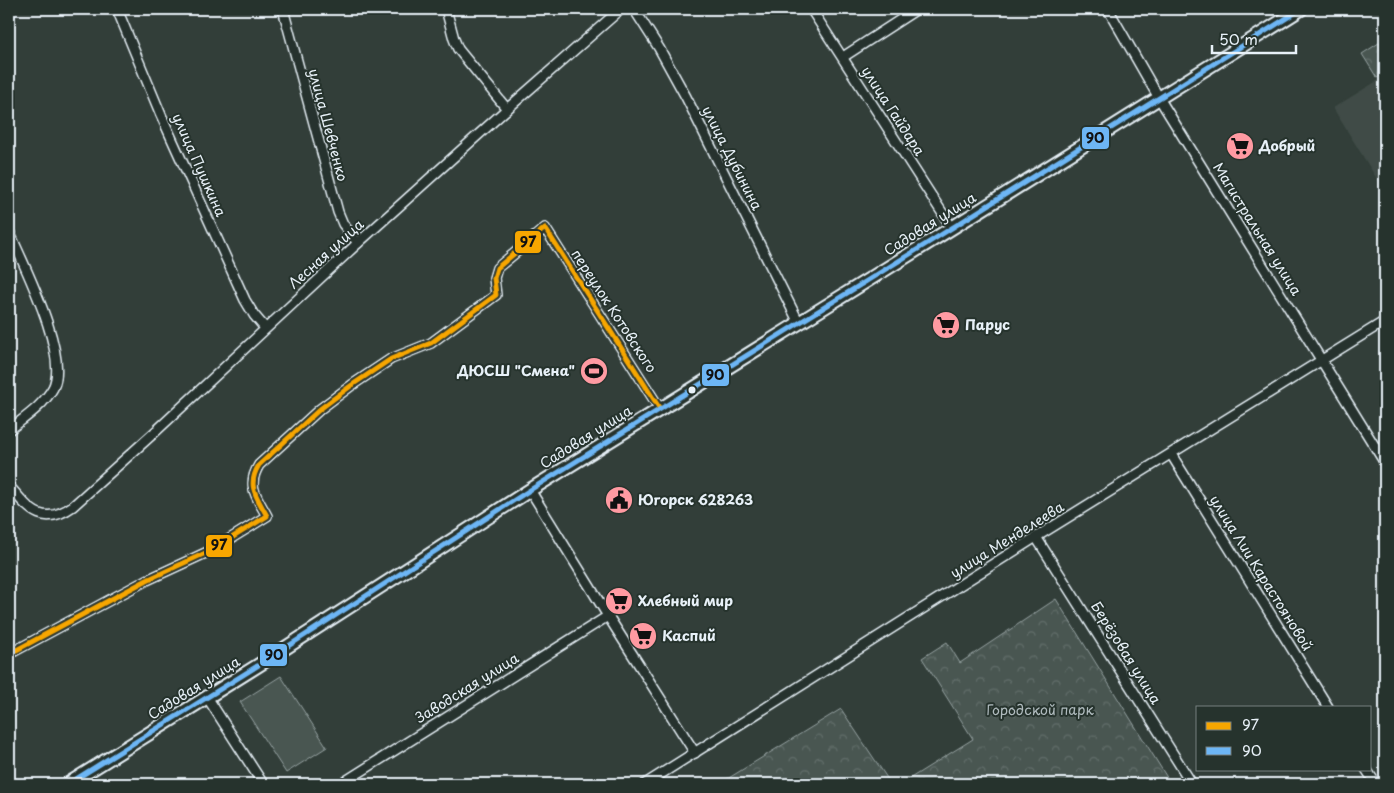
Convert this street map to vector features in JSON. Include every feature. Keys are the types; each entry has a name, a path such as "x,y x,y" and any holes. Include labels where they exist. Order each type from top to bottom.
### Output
{"street":[{"name":"улица Пушкина","path":"117,9 161,115 245,300 254,316 265,328"},
{"name":"улица Шевченко","path":"282,9 338,212 343,224 358,243"},
{"path":"446,9 458,49 506,109"},
{"name":"Лесная улица","path":"9,486 30,509 40,514 58,515 73,506 358,243 506,109 621,9"},
{"name":"улица Дубинина","path":"634,9 659,48 686,97 799,323"},
{"name":"улица Гайдара","path":"811,9 952,228"},
{"path":"843,57 916,9"},
{"name":"Магистральная улица","path":"1108,9 1159,98 1385,463"},
{"name":"Садовая улица","path":"68,784 262,663 530,490 1159,98 1285,13 1301,9"},
{"name":"переулок Котовского","path":"9,654 147,580 212,550 266,516 252,482 259,465 320,409 352,385 391,359 431,343 496,295 494,278 497,268 545,228 660,409"},
{"path":"9,231 42,310 52,339 56,359 56,374 53,387 36,409 9,430"},
{"name":"улица Менделеева","path":"645,784 1036,537 1385,321"},
{"name":"улица Лии Карастояновой","path":"1171,454 1327,706"},
{"path":"530,490 695,753"},
{"name":"Берёзовая улица","path":"1036,537 1192,784"},
{"name":"Заводская улица","path":"341,784 608,616"},
{"path":"207,697 263,784"},
{"path":"1367,770 1376,784"}],"shaded area":[{"path":"1385,76 1385,192 1333,108"}],"green space":[{"path":"1385,39 1385,73 1377,78 1362,54"},
{"name":"Городской парк","path":"1056,599 1171,784 901,784 973,739 922,658 947,642 960,663"},
{"path":"281,676 327,747 286,773 240,702"},
{"path":"841,709 891,784 719,784"}],"transit line":[{"name":"90","path":"68,784 262,663 530,490 1301,9"},
{"name":"97","path":"9,654 147,580 212,550 267,516 254,491 253,485 255,472 259,465 320,409 352,385 391,359 431,343 496,295 494,278 497,268 545,228 660,409"}],"place":[{"name":"Добрый","path":"1240,146"},
{"name":"Парус","path":"946,325"},
{"name":"ДЮСШ \"Смена\"","path":"594,371"},
{"name":"Югорск 628263","path":"619,500"},
{"name":"Хлебный мир","path":"619,601"},
{"name":"Каспий","path":"643,636"}]}
